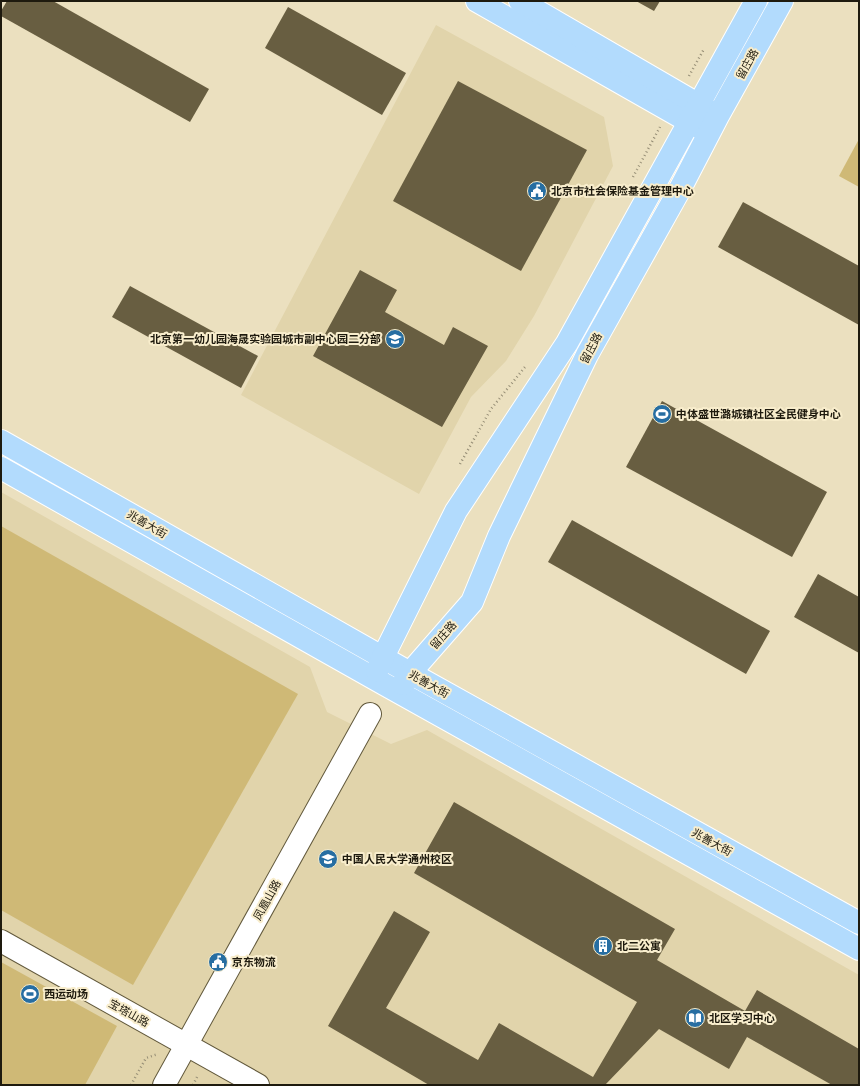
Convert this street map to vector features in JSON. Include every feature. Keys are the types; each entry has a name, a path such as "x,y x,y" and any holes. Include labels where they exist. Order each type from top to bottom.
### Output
{"main road":[{"path":"477,1 674,102 713,124"},
{"path":"520,1 674,102"},
{"name":"留庄路","path":"375,679 383,657 456,511 567,343 756,1"},
{"name":"留庄路","path":"398,692 410,673 472,602 498,536 587,355 680,189 713,124 782,1"},
{"name":"兆善大街","path":"1,441 410,673 859,923"},
{"name":"兆善大街","path":"1,468 398,692 859,949"}],"street":[{"name":"凤凰山路","path":"164,1085 370,714"},
{"name":"宝塔山路","path":"1,941 258,1085"}],"path":[{"path":"631,181 705,47"},
{"path":"457,471 491,409 528,363"}],"shaded area":[{"path":"436,25 604,117 613,166 534,316 506,361 471,397 419,494 241,395"},
{"path":"859,139 859,187 839,176"},
{"name":"中国人民大学通州校区","path":"1,492 310,667 327,712 391,744 427,730 859,975 859,1085 1,1085"},
{"path":"1,526 298,694 133,985 1,910"},
{"name":"西运动场","path":"1,962 117,1026 85,1085 1,1085"}],"building":[{"path":"7,1 53,1 209,89 190,122 1,16 1,11"},
{"path":"636,1 660,1 654,11"},
{"path":"288,7 406,73 382,115 265,48"},
{"path":"458,81 587,150 521,271 393,201"},
{"path":"743,202 859,266 859,325 718,247"},
{"path":"360,270 397,290 385,312 444,345 453,327 488,346 442,427 313,356"},
{"path":"130,286 258,356 241,388 112,317"},
{"path":"662,401 827,492 792,557 626,467"},
{"path":"572,520 770,631 746,674 548,562"},
{"path":"818,574 859,597 859,653 794,617"},
{"name":"北二公寓","path":"454,802 675,929 657,960 745,1011 757,990 859,1049 859,1085 832,1085 747,1037 729,1069 659,1029 605,1085 429,1085 328,1026 394,911 430,932 386,1008 478,1060 499,1023 593,1077 637,1002 414,873"}],"place":[{"name":"北京市社会保险基金管理中心","path":"537,191"},
{"name":"北京第一幼儿园海晟实验园城市副中心园二分部","path":"395,339"},
{"name":"中体盛世潞城镇社区全民健身中心","path":"662,414"},
{"name":"中国人民大学通州校区","path":"328,859"},
{"name":"北二公寓","path":"603,946"},
{"name":"京东物流","path":"218,962"},
{"name":"西运动场","path":"30,994"},
{"name":"北区学习中心","path":"695,1018"}]}
